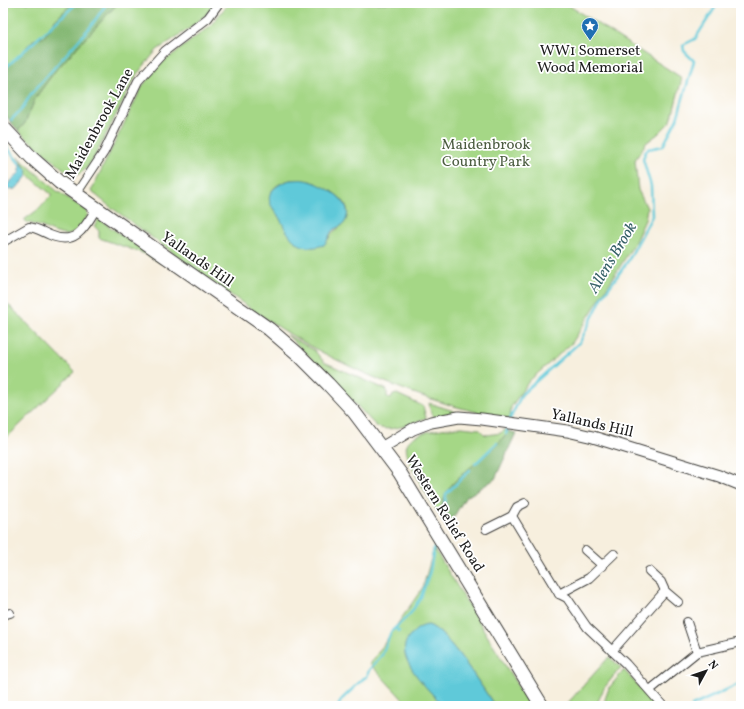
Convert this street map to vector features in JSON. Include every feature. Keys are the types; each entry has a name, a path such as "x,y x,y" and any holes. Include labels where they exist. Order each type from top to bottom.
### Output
{"main road":[{"name":"Yallands Hill","path":"3,127 32,158 76,194 269,329 298,354"},
{"name":"Western Relief Road","path":"298,354 354,412 400,472 444,542 542,706"}],"street":[{"name":"Maidenbrook Lane","path":"76,194 104,152 138,80 165,51 208,18 219,3"},
{"path":"3,242 29,227 41,230 62,239 72,237 78,234 88,224 96,209"},
{"name":"Yallands Hill","path":"381,448 413,429 431,422 459,418 482,419 508,424 567,431 593,437 719,476 741,485"},
{"path":"486,529 512,516 517,507 525,503"},
{"path":"512,516 559,594 567,598 587,627 626,664 663,706"},
{"path":"585,550 603,566"},
{"path":"559,594 589,578 614,554"},
{"path":"649,571 661,582 665,591 678,602"},
{"path":"612,651 665,591"},
{"path":"687,622 697,652"},
{"path":"650,690 697,652 741,642"}],"green space":[{"path":"3,3 72,3 51,24 50,29 44,37 33,40 17,58 3,68"},
{"path":"72,3 118,3 55,71 36,97 25,123 18,131 3,112 3,68 17,58 33,40 44,37 50,29 51,24"},
{"path":"118,3 215,3 208,13 190,28 157,50 137,74 94,158 85,170 72,176 18,131 25,123 36,97 55,71"},
{"name":"Maidenbrook Country Park","path":"229,3 565,3 682,78 671,121 646,143 635,160 638,190 647,208 645,220 634,244 572,343 529,381 511,407 510,419 453,406 424,397 367,374 313,348 219,287 91,191 143,85 162,63 210,26","holes":["290,180 298,180 317,185 328,190 337,195 343,201 347,209 347,217 343,225 332,233 328,240 278,216 274,210 270,198 273,189"]},
{"path":"18,157 57,191 86,210 88,215 73,233 63,235 24,220 40,208 52,195 27,174 27,170"},
{"path":"99,219 161,263 145,254 99,238 99,231 94,226"},
{"path":"3,299 75,372 3,441"},
{"path":"287,335 314,350 324,362 387,390 387,397 391,399 393,395 397,394 423,406 426,418 408,425 388,429 376,426 332,379"},
{"path":"429,403 454,411 455,413 434,417 431,414"},
{"path":"462,427 479,429 487,435 501,433 504,430 508,431 493,449 451,488 443,500 440,516 413,469 406,450 407,444 411,439 424,433 441,429"},
{"path":"508,431 516,433 495,479 465,498 447,528 440,516 444,497 450,487 457,479 493,448"},
{"path":"434,548 530,706 495,706 454,648 436,629 428,625 413,669 443,706 409,706 370,664 423,587"},
{"path":"609,657 621,667 604,688 596,706 565,706"},
{"path":"624,670 656,706 605,706 605,699 609,688"}],"water":[{"path":"20,162 27,170 27,176 16,189 5,190 4,188 20,172"},
{"path":"290,180 306,180 326,188 340,198 345,204 347,210 346,221 343,225 332,231 324,245 308,247 302,246 296,242 288,233 271,205 269,198 272,191 279,185"},
{"path":"428,625 436,629 454,648 495,706 443,706 422,682 408,663 405,653 405,644 416,630"}],"waterway":[{"path":"3,70 77,3"},
{"path":"11,120 22,109 31,94 91,26 107,3"},
{"name":"Allen's Brook","path":"510,419 522,394 580,342 603,296 628,261 652,216 651,186 643,159 648,149 663,146 677,119 694,61 684,51 683,45 695,39 718,3"},
{"path":"3,142 19,163"},
{"name":"Allen's Brook","path":"506,434 508,426"},
{"name":"Allen's Brook","path":"475,464 497,443"},
{"name":"Allen's Brook","path":"443,521 446,494 470,470"},
{"name":"Allen's Brook","path":"338,706 342,699 364,678 367,677 369,670 382,655 391,632 410,614 421,597 430,571 434,548"},
{"name":"Allen's Brook","path":"395,628 399,631"},
{"path":"692,706 741,683"}],"place":[{"name":"WW1 Somerset Wood Memorial","path":"590,41"}]}
